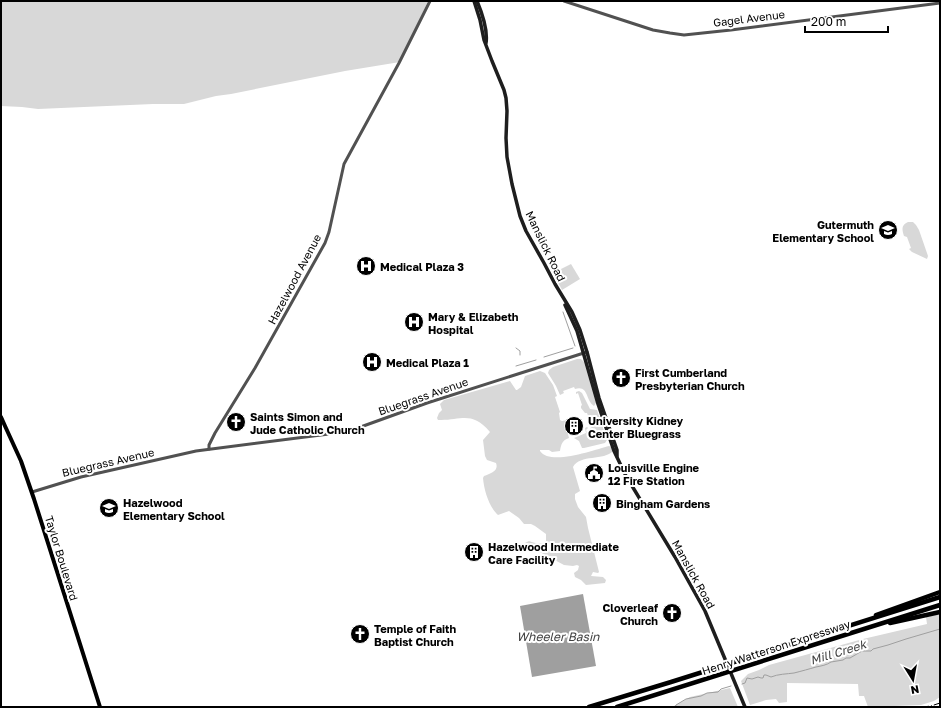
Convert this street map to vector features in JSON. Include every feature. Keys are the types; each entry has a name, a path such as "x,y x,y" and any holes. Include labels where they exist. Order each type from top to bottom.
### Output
{"highway":[{"path":"862,621 880,613 940,592"},
{"path":"862,621 940,597"},
{"name":"Henry Watterson Expressway","path":"617,707 940,605"},
{"path":"874,626 940,612"},
{"name":"Henry Watterson Expressway","path":"589,707 862,621"}],"main road":[{"name":"Manslick Road","path":"476,1 483,18 486,44 506,98 507,157 520,216 526,231 560,293 560,296 577,331 585,353 598,404 614,451 626,476 692,585 705,611 745,707"},
{"name":"Taylor Boulevard","path":"1,416 21,461 32,492 100,707"}],"street":[{"name":"Hazelwood Avenue","path":"209,449 209,445 215,433 255,368 325,243 344,164 399,63 430,1"},
{"name":"Gagel Avenue","path":"564,1 653,30 684,35 940,3"},
{"name":"Bluegrass Avenue","path":"32,492 81,477 182,454 209,449 336,433 355,429 427,403 585,353"}],"shaded area":[{"path":"1,1 428,1 400,62 216,96 184,104 38,109 1,106"},
{"path":"908,222 913,222 919,230 928,256 927,259 909,249 911,248 907,237 904,236 903,230 903,226"},
{"path":"571,264 580,279 562,290 553,273"},
{"path":"581,359 584,362 596,403 594,406 583,389 575,389 574,387 563,391 564,393 560,395 548,373 553,367"},
{"path":"540,371 545,373 553,385 557,396 555,397 560,412 560,420 567,420 564,425 566,426 569,438 563,441 560,451 540,451 545,455 562,457 573,456 609,446 613,451 604,456 581,460 573,467 580,491 575,494 575,499 578,507 586,517 599,572 593,572 591,576 603,577 606,580 605,583 586,585 575,577 574,573 578,570 579,566 564,565 525,544 529,541 540,544 544,543 546,542 546,534 531,524 524,524 519,518 509,511 498,515 492,508 484,488 483,478 494,471 497,466 496,463 487,460 485,456 483,440 490,432 483,425 471,419 438,420 437,418 442,410 440,404 444,400 510,381 517,390 521,387 525,376"},
{"path":"579,391 582,393 590,409 597,410 607,440 605,443 582,448 579,441 574,438 586,433 585,428 587,427 587,433 590,432 590,428 592,427 587,413 585,413 581,408 582,405 578,393 576,394 576,392"},
{"path":"940,614 940,697 934,701 921,705 868,707 864,696 859,696 858,684 787,683 787,702 779,703 776,699 766,700 750,705 741,681 748,674 769,665 863,639 927,624 926,617"},
{"path":"730,688 738,707 652,707 674,706 690,697"}],"water":[{"name":"Wheeler Basin","path":"583,594 596,666 532,677 520,606"}],"waterway":[{"path":"563,312 575,346"},
{"path":"516,348 520,351 520,355"},
{"path":"544,357 573,348"},
{"path":"516,366 536,360"},
{"name":"Mill Creek","path":"742,684 745,683 747,678 763,678 764,675 771,677 794,673 850,658 862,651 871,651 873,649 940,629"},
{"name":"Mill Creek","path":"675,707 686,699 701,696 707,693 718,692 721,689 731,686"}],"railway":[{"path":"923,707 940,703"}],"place":[{"name":"Gutermuth Elementary School","path":"888,230"},
{"name":"Medical Plaza 3","path":"366,266"},
{"name":"Mary & Elizabeth Hospital","path":"414,322"},
{"name":"Medical Plaza 1","path":"372,362"},
{"name":"First Cumberland Presbyterian Church","path":"621,378"},
{"name":"Saints Simon and Jude Catholic Church","path":"236,422"},
{"name":"University Kidney Center Bluegrass","path":"574,426"},
{"name":"Louisville Engine 12 Fire Station","path":"594,473"},
{"name":"Bingham Gardens","path":"602,503"},
{"name":"Hazelwood Elementary School","path":"109,508"},
{"name":"Hazelwood Intermediate Care Facility","path":"474,552"},
{"name":"Cloverleaf Church","path":"672,613"},
{"name":"Temple of Faith Baptist Church","path":"360,634"}]}
